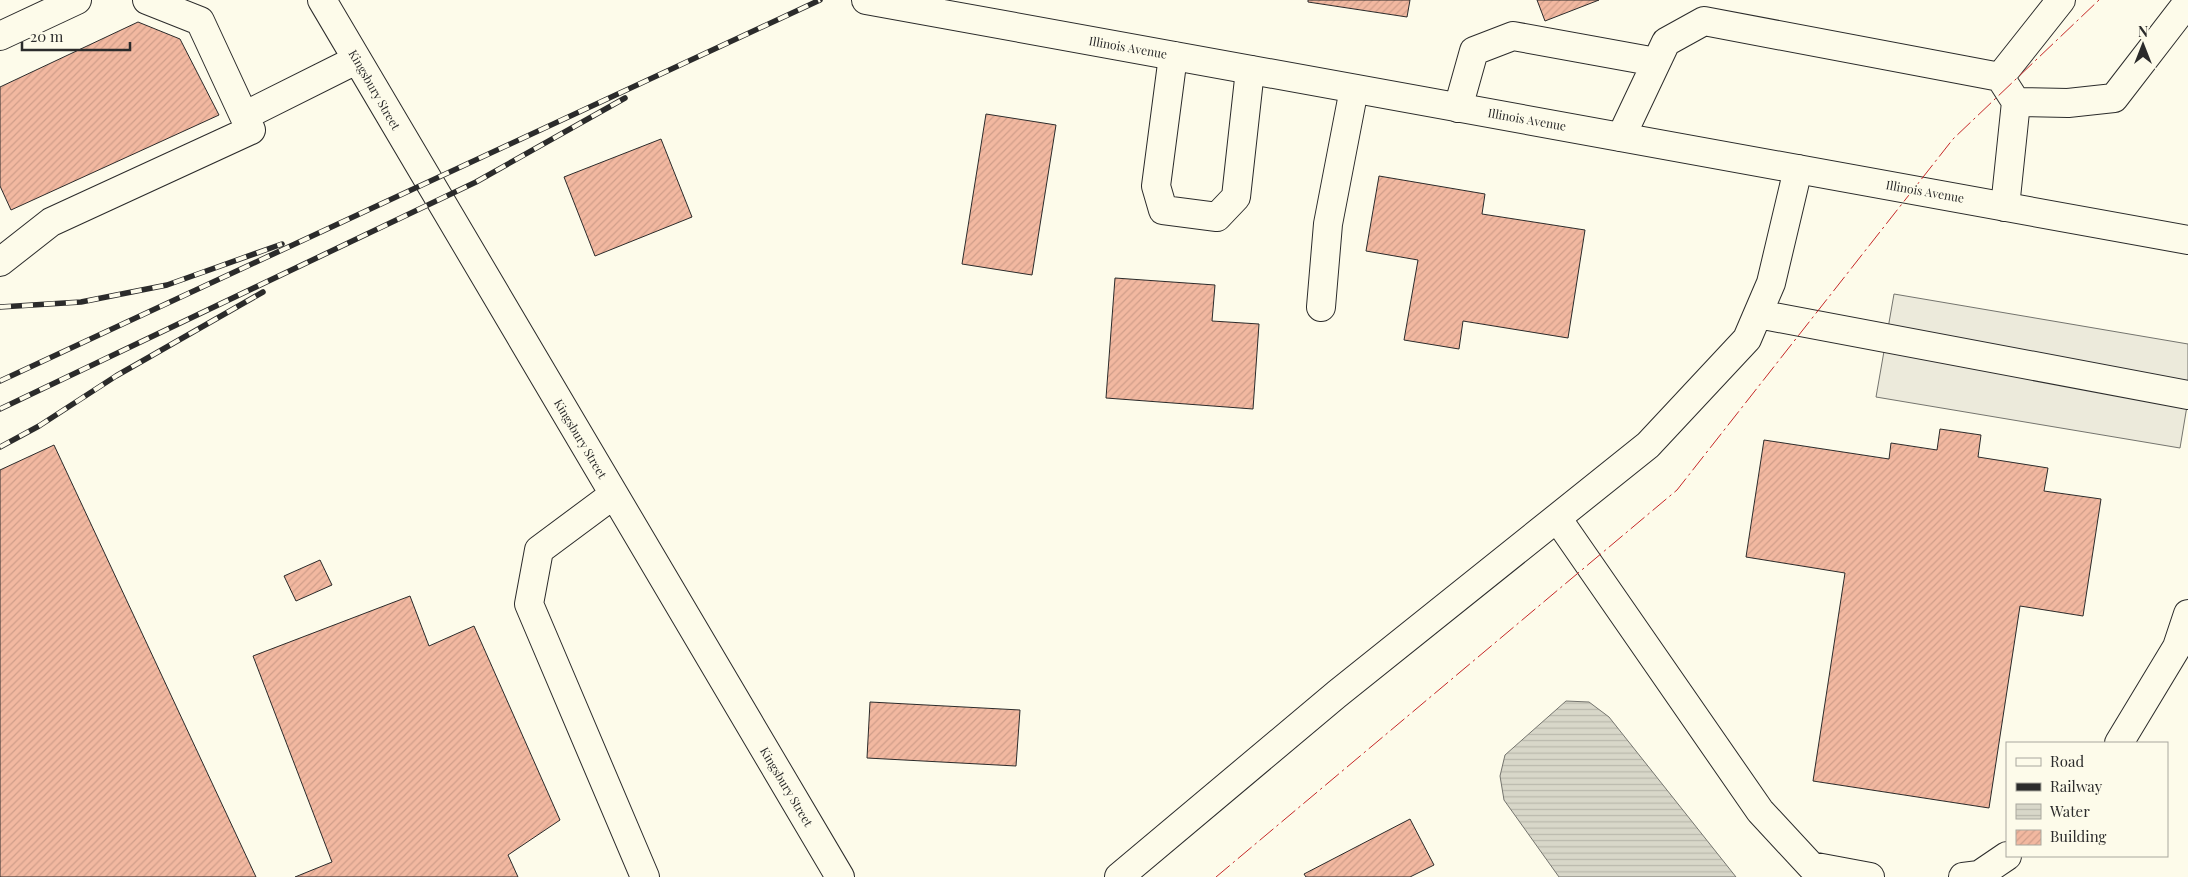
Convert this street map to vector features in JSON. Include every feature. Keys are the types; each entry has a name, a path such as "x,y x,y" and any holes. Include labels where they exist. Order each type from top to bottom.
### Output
{"main road":[{"path":"0,36 77,0"},
{"path":"0,262 51,222 251,130 200,21 148,0"},
{"name":"Kingsbury Street","path":"322,0 839,877"},
{"name":"Illinois Avenue","path":"866,0 2188,240"},
{"path":"2000,77 2061,0"},
{"path":"2016,102 2068,103 2114,98 2188,2"},
{"path":"1621,137 1666,42 1704,21 2000,77 2016,102 2005,207"},
{"path":"1458,108 1474,51 1513,36 1656,62"},
{"path":"1173,56 1156,186 1163,210 1217,217 1236,196 1250,70"},
{"path":"244,116 356,60"},
{"path":"1321,307 1328,224 1354,89"},
{"path":"1119,877 1337,694 1648,446 1747,339 1771,284 1798,169"},
{"path":"1758,314 2188,395"},
{"path":"614,495 539,550 529,604 645,877"},
{"path":"1557,518 1760,811 1811,866 1870,877"},
{"path":"2120,742 2177,647 2188,614"},
{"path":"1964,877 1979,875 2006,857"}],"shaded area":[{"path":"1894,294 2188,344 2188,400 2180,448 1876,397"}],"water":[{"path":"1566,701 1589,702 1609,717 1736,877 1559,877 1504,800 1500,776 1505,755"}],"building":[{"path":"1308,0 1410,0 1407,17 1308,2"},
{"path":"1537,0 1599,0 1545,21"},
{"path":"138,22 180,39 219,115 11,210 0,186 0,87"},
{"path":"986,114 1056,125 1032,275 962,264"},
{"path":"661,139 692,217 595,256 564,177"},
{"path":"1379,176 1485,194 1482,214 1585,230 1568,338 1463,321 1459,349 1404,340 1418,260 1366,251"},
{"path":"1115,278 1215,285 1212,321 1259,324 1253,409 1106,398"},
{"path":"1940,429 1981,435 1978,457 2048,468 2044,491 2101,499 2083,616 2020,606 1989,808 1813,781 1845,573 1746,557 1764,440 1889,459 1891,443 1937,450"},
{"path":"54,445 256,877 0,877 0,470"},
{"path":"320,560 332,585 296,601 284,576"},
{"path":"410,596 429,646 474,626 560,820 508,855 518,877 295,877 332,862 253,656"},
{"path":"870,702 1020,710 1016,766 867,758"},
{"path":"1410,819 1434,865 1410,877 1306,877 1304,874"}],"railway":[{"path":"0,381 820,0"},
{"path":"0,409 476,182 625,98"},
{"path":"0,307 81,302 167,285 282,244"},
{"path":"0,447 39,426 116,376 263,292"}],"power":[{"path":"1216,877 1677,490 1953,139 2099,0"}]}
